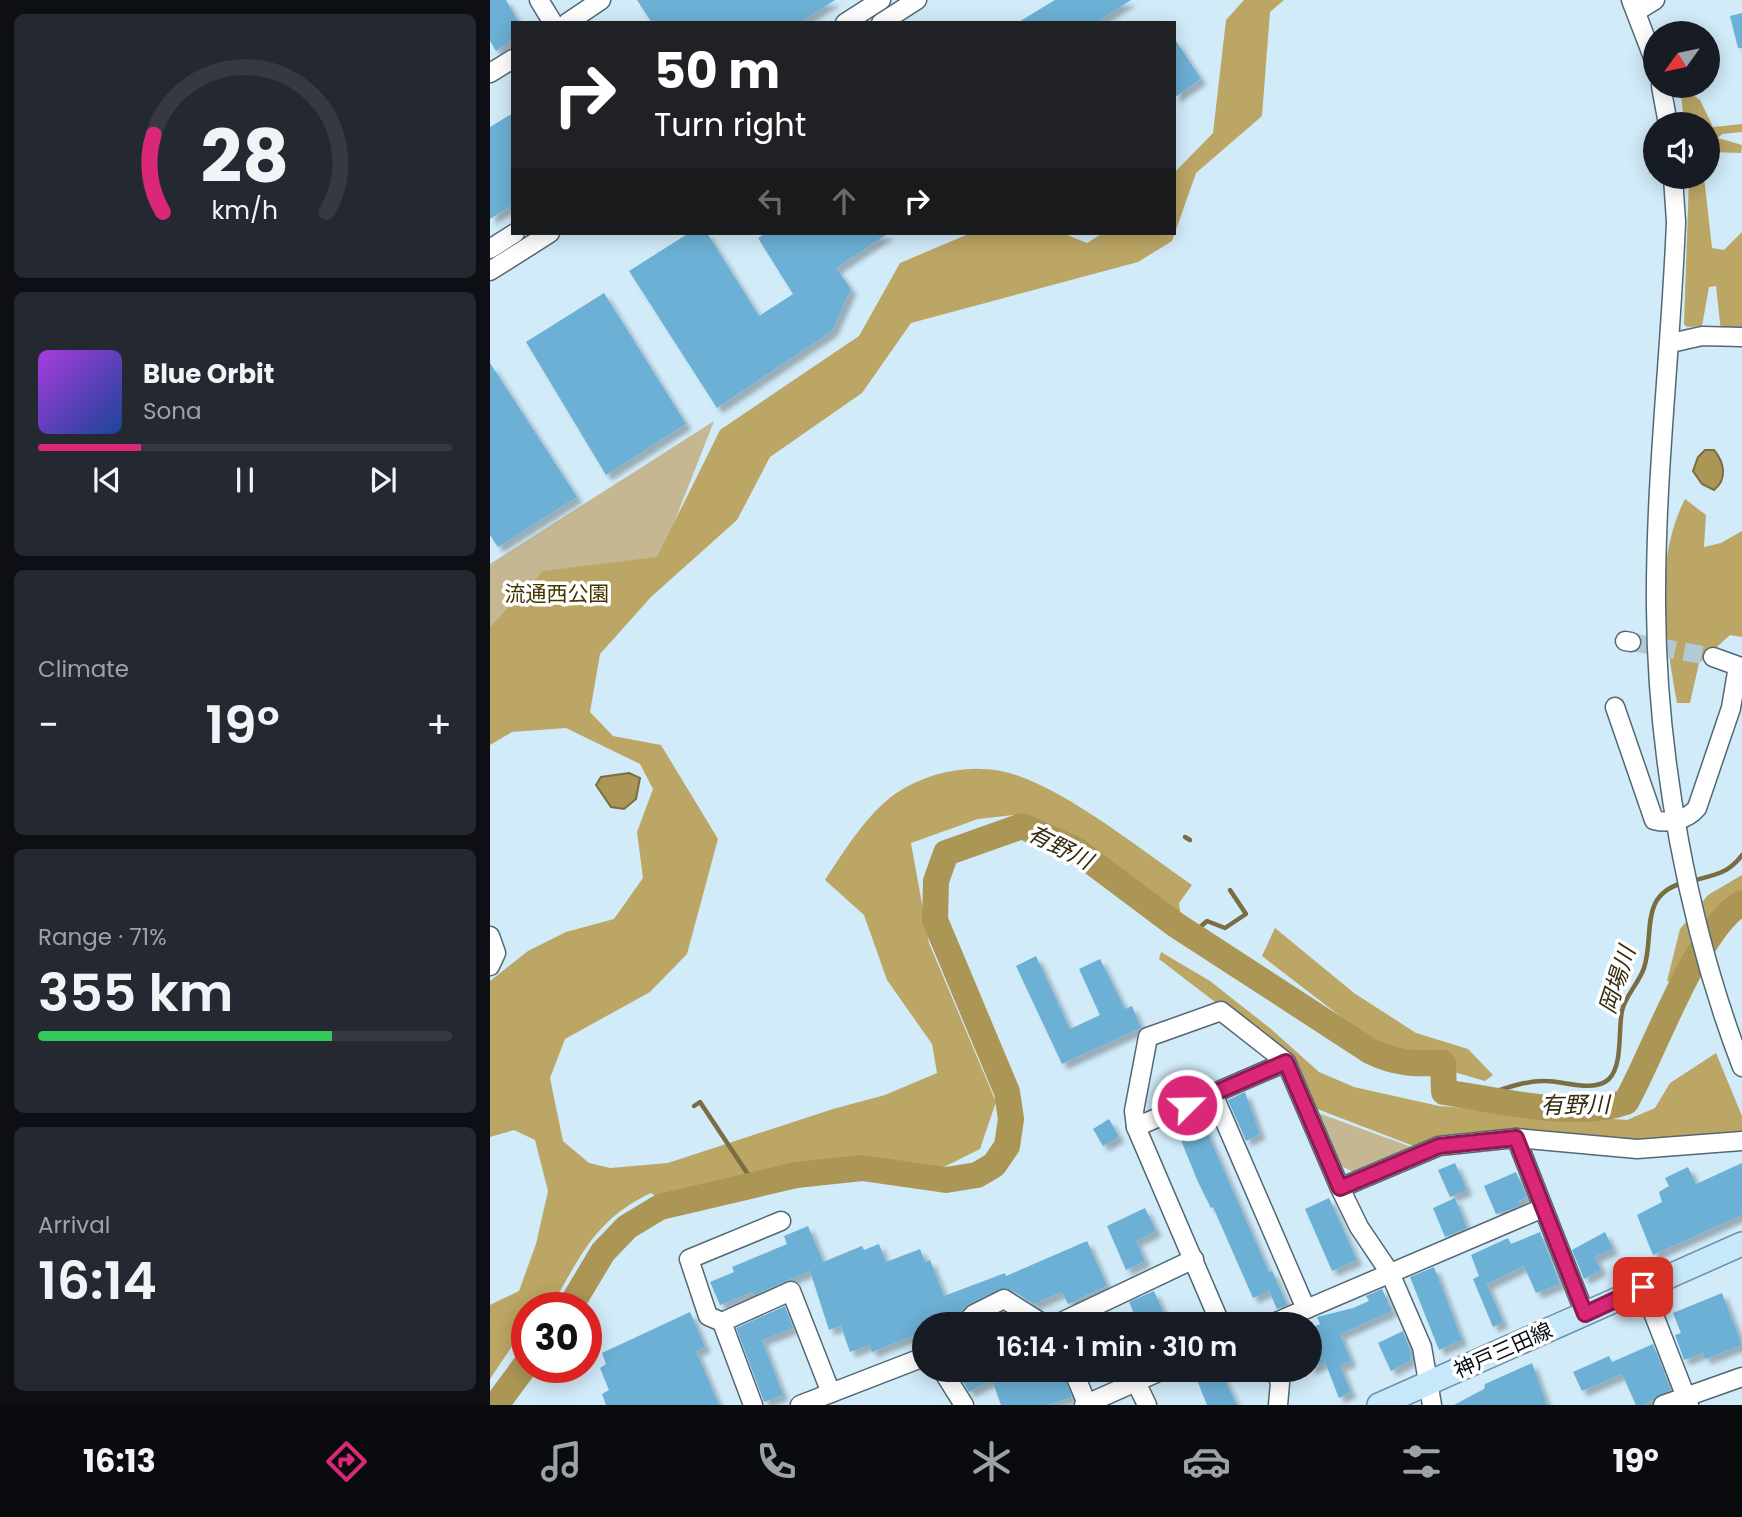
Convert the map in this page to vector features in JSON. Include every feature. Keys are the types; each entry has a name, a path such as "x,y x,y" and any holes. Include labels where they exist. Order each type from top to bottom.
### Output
{"main road":[{"name":"神戸三田線","path":"1379,1405 1429,1395 1585,1314 1742,1244"}],"street":[{"path":"539,0 552,21"},
{"path":"570,21 601,0"},
{"path":"848,21 881,0"},
{"path":"884,21 917,0"},
{"path":"1643,30 1634,5 1655,0"},
{"path":"490,73 511,60"},
{"path":"1674,189 1676,222 1671,343 1656,605 1663,714 1676,820 1687,870 1719,1000 1742,1067"},
{"path":"490,248 512,235"},
{"path":"490,271 547,235"},
{"path":"1671,343 1702,336 1742,337"},
{"path":"1615,707 1654,820 1676,820 1691,816 1697,808 1731,708 1738,666 1713,657"},
{"path":"490,936 496,953 490,966"},
{"path":"1216,1312 1136,1127 1134,1111 1148,1037 1221,1010 1286,1062 1340,1188 1359,1227 1390,1273 1422,1347 1429,1395"},
{"path":"1136,1127 1286,1062"},
{"path":"1213,1094 1306,1309"},
{"path":"1340,1188 1439,1146 1516,1138 1637,1149 1742,1141"},
{"path":"1516,1138 1585,1314"},
{"path":"1299,1312 1543,1208"},
{"path":"753,1405 722,1322 708,1316 689,1259 781,1221"},
{"path":"1080,1312 1194,1259"},
{"path":"1643,1287 1687,1400"},
{"path":"722,1322 792,1291 831,1393"},
{"path":"978,1312 1004,1299 1025,1312"},
{"path":"800,1405 912,1362"},
{"path":"1663,1405 1687,1400 1742,1377"},
{"path":"950,1382 964,1405"},
{"path":"1077,1382 1086,1405 1136,1382 1147,1405"},
{"path":"1278,1405 1280,1382"}],"green space":[{"path":"1244,0 1284,0 1270,12 1262,116 1196,173 1176,230 1176,171 1213,133 1226,20"},
{"path":"1681,98 1697,98 1706,112 1683,112"},
{"path":"1742,124 1742,132 1720,136 1720,126"},
{"path":"1720,139 1742,145 1741,153 1720,152"},
{"path":"1689,189 1705,189 1712,248 1724,250 1742,232 1742,332 1721,332 1716,286 1709,287 1702,326 1687,327 1684,324"},
{"path":"966,235 1067,235 1087,243 1100,235 1174,235 1172,241 1138,262 911,323 862,393 770,457 737,520 651,597 600,654 590,712 613,736 661,745 718,839 687,954 650,992 565,1039 550,1078 563,1141 589,1163 610,1168 668,1163 833,1109 885,1095 937,1073 932,1044 887,980 864,915 825,880 857,834 884,802 907,787 932,776 960,770 1001,771 1024,778 1074,803 1192,885 1179,903 1181,918 1070,840 1023,814 978,819 911,843 929,943 996,1102 980,1149 944,1167 890,1163 790,1165 661,1199 651,1193 618,1213 605,1225 584,1251 560,1292 517,1292 536,1244 548,1191 535,1140 514,1130 490,1137 490,981 528,951 566,932 614,919 643,878 637,832 653,789 640,764 566,728 512,732 490,745 490,627 543,571 657,557 720,430 859,336 900,263"},
{"name":"流通西公園","path":"714,421 650,584 490,732 490,564"},
{"path":"1685,499 1706,515 1704,547 1721,543 1742,531 1742,637 1730,635 1699,663 1690,703 1677,703 1666,626 1665,574 1675,523"},
{"path":"1742,875 1742,894 1727,897 1679,985 1667,981 1680,929 1708,895"},
{"path":"1275,928 1354,993 1416,1033 1468,1049 1493,1075 1485,1081 1388,1053 1262,956"},
{"path":"1161,952 1210,981 1271,1029 1319,1072 1354,1087 1439,1106 1627,1120 1655,1108 1670,1083 1716,1053 1742,1116 1742,1133 1640,1142 1424,1150 1312,1107 1288,1058 1159,959"},
{"path":"1318,1113 1420,1150 1358,1175 1340,1165"},
{"path":"511,1295 511,1348 490,1379 490,1305"}],"shaded area":[{"path":"1705,450 1714,450 1722,465 1723,476 1714,490 1702,484 1693,471 1698,457"},
{"path":"629,773 640,778 636,799 624,809 611,807 596,785 601,777"}],"building":[{"path":"490,0 506,0 518,21 511,21 511,40 496,51 490,41"},
{"path":"637,0 835,0 802,21 651,21"},
{"path":"1055,0 1131,0 1098,21 1020,21"},
{"path":"1742,13 1742,48 1738,48 1730,16"},
{"path":"1176,41 1201,79 1176,97"},
{"path":"511,114 511,206 490,219 490,127"},
{"path":"686,235 708,235 759,316 793,294 758,238 763,235 886,235 836,268 851,289 832,331 717,408 629,271"},
{"path":"604,293 686,424 606,475 526,342"},
{"path":"490,363 577,497 498,547 490,535"},
{"path":"1036,956 1070,1029 1100,1015 1079,969 1100,959 1125,1009 1132,1006 1141,1028 1062,1064 1016,966"},
{"path":"1245,1092 1260,1134 1246,1141 1228,1100"},
{"path":"1198,1112 1269,1272 1272,1271 1287,1305 1277,1309 1269,1291 1253,1298 1213,1207 1211,1208 1198,1182 1174,1123"},
{"path":"1109,1119 1119,1137 1103,1146 1093,1129"},
{"path":"1455,1163 1467,1190 1450,1197 1438,1170"},
{"path":"1742,1163 1742,1215 1653,1255 1637,1215 1662,1202 1659,1192 1669,1186 1665,1178 1688,1167 1696,1184"},
{"path":"1516,1172 1527,1197 1519,1201 1520,1206 1496,1214 1484,1186"},
{"path":"1329,1198 1357,1260 1332,1271 1305,1209"},
{"path":"1455,1198 1467,1228 1445,1237 1433,1208"},
{"path":"1145,1208 1156,1231 1136,1241 1145,1261 1126,1270 1107,1226"},
{"path":"808,1226 823,1262 862,1246 864,1250 879,1244 886,1262 920,1249 925,1262 930,1260 944,1296 1005,1273 1006,1276 1087,1241 1107,1286 1068,1304 1062,1292 1034,1304 1010,1289 1000,1289 969,1304 961,1312 912,1312 912,1336 872,1352 869,1345 850,1352 841,1326 829,1330 810,1271 754,1295 752,1292 720,1305 710,1282 734,1272 732,1267 787,1244 784,1236"},
{"path":"1540,1232 1560,1284 1536,1293 1524,1266 1487,1284 1503,1322 1493,1327 1473,1279 1479,1276 1471,1255 1508,1238 1511,1244"},
{"path":"1605,1232 1613,1249 1595,1257 1601,1270 1584,1279 1572,1250"},
{"path":"1434,1267 1462,1340 1439,1350 1410,1277"},
{"path":"1382,1289 1392,1311 1340,1334 1351,1361 1340,1366 1351,1392 1339,1398 1325,1362 1322,1364 1322,1316 1369,1301 1366,1296"},
{"path":"1154,1291 1163,1312 1133,1312 1129,1302"},
{"path":"1722,1293 1742,1345 1705,1359 1703,1353 1684,1360 1675,1335 1681,1333 1673,1313"},
{"path":"785,1306 793,1328 762,1340 783,1395 764,1402 736,1328"},
{"path":"690,1312 705,1347 696,1351 719,1405 606,1405 602,1394 609,1390 602,1373 602,1367 606,1364 602,1353"},
{"path":"1403,1331 1411,1352 1410,1361 1391,1371 1378,1343"},
{"path":"1653,1344 1671,1390 1644,1405 1636,1405 1622,1374 1582,1391 1573,1372 1609,1356 1612,1362"},
{"path":"1532,1363 1547,1405 1454,1405 1484,1389 1485,1384"},
{"path":"963,1382 988,1382 969,1392"},
{"path":"993,1382 1066,1382 1072,1397 1048,1405 1001,1405"},
{"path":"1198,1382 1226,1382 1237,1405 1207,1405"}],"waterway":[{"name":"有野川","path":"579,1292 603,1252 627,1227 660,1207 796,1175 862,1168 946,1180 977,1175 994,1165 1007,1146 1011,1119 1007,1092 935,920 936,881 946,853 1022,826 1076,850 1176,925 1370,1051 1406,1062 1443,1063 1444,1092 1536,1107 1583,1109 1626,1102 1693,964 1725,916 1742,903"},
{"path":"1185,837 1190,840"},
{"name":"岡場川","path":"1692,881 1726,870 1742,855"},
{"name":"岡場川","path":"1478,1097 1529,1082 1546,1081 1587,1086 1609,1079 1618,1056 1624,1005 1644,968 1654,906 1659,897 1669,889 1683,883"},
{"path":"1192,934 1207,921 1225,928 1246,914 1230,890"},
{"path":"694,1106 700,1102 755,1185"},
{"name":"有野川","path":"496,1405 512,1383"}],"tunnel":[{"path":"1631,642 1713,657"}],"route":[{"path":"1187,1105 1286,1062 1340,1188 1439,1146 1516,1138 1585,1314 1643,1287"}]}
